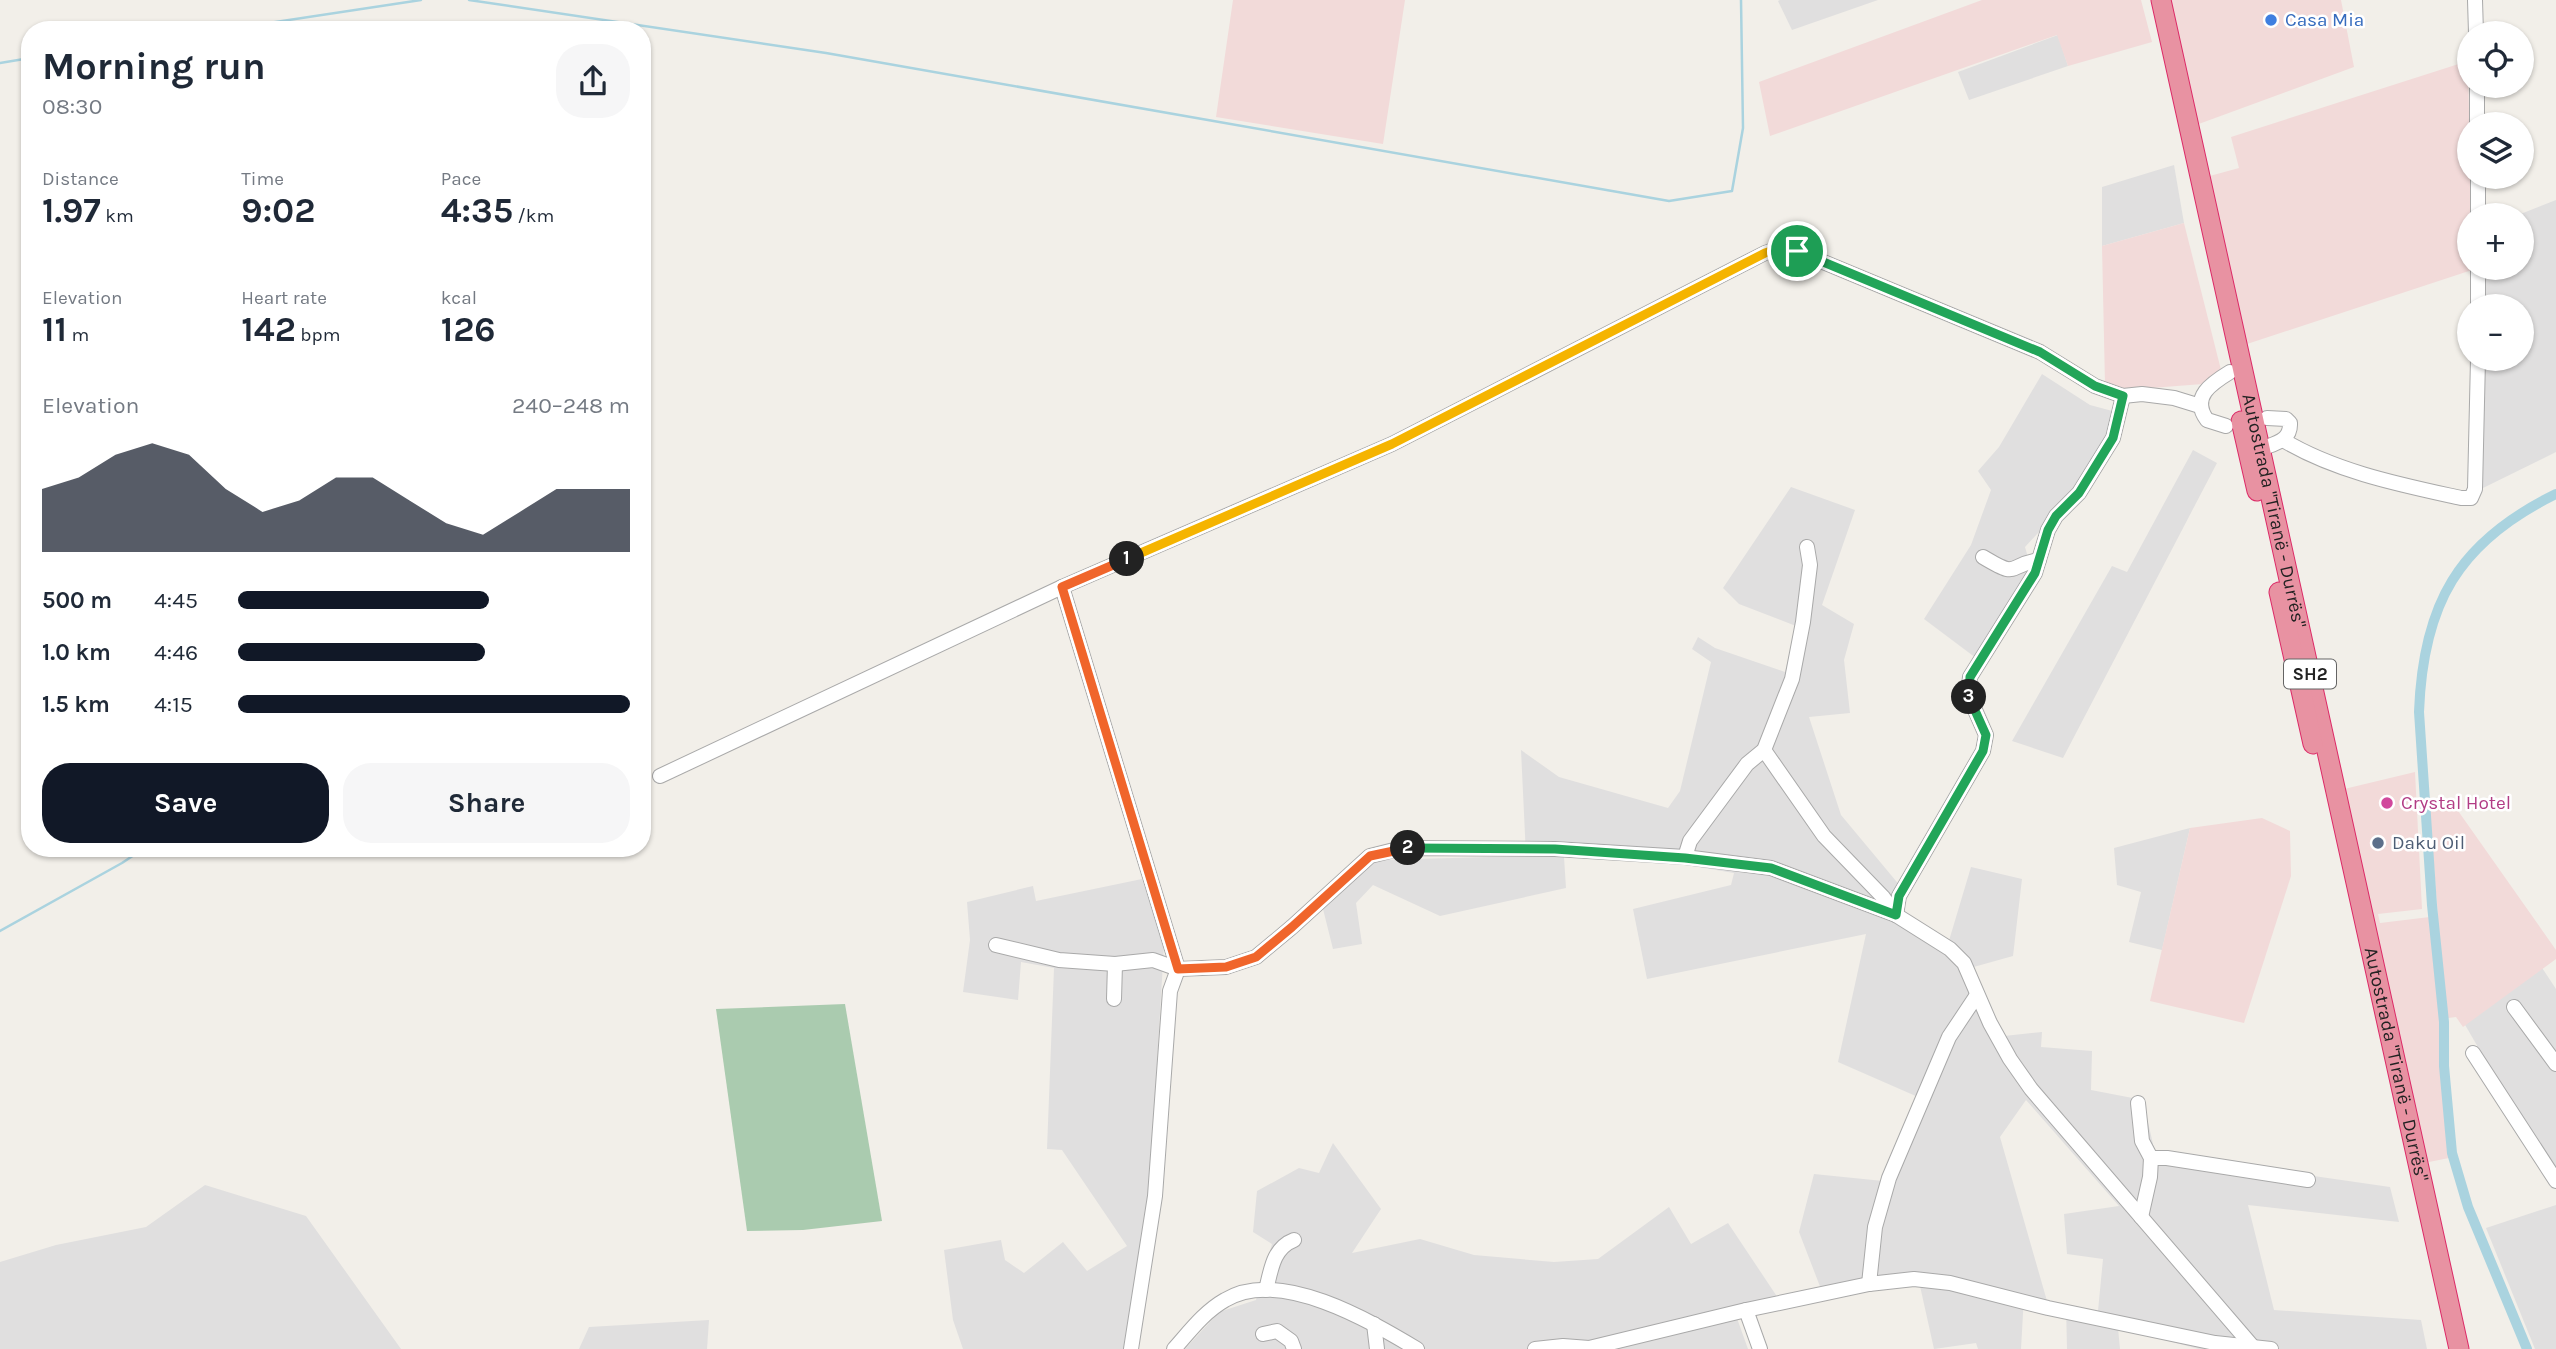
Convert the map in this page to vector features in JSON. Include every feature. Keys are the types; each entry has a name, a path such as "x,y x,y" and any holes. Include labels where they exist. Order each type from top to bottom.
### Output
{"highway":[{"name":"Autostrada \"Tiranë - Durrës\"","path":"2148,0 2446,1349"},
{"name":"Autostrada \"Tiranë - Durrës\"","path":"2161,0 2459,1349"}],"street":[{"path":"2475,0 2476,21"},
{"path":"660,776 1062,587 1392,444 1765,253 1780,248 1797,251 2040,352 2095,386 2123,396 2142,394 2174,398 2200,406"},
{"path":"2283,440 2330,462 2398,484 2471,498 2474,489 2478,371"},
{"path":"2226,426 2207,420 2200,406 2202,395 2209,385 2230,372"},
{"path":"1896,915 1899,896 1983,751 1986,735 1968,694 1970,677 2035,573 2048,530 2056,516 2079,493 2113,438 2123,396"},
{"path":"2261,449 2289,435 2290,423 2280,417 2267,418"},
{"path":"1685,858 1690,841 1747,764 1764,750 1792,678 1810,565 1807,547"},
{"path":"1983,557 2005,570 2012,571 2039,560"},
{"path":"1062,587 1178,969 1170,991 1155,1196 1130,1349"},
{"path":"1764,750 1824,836 1883,897 1896,915"},
{"path":"996,945 1059,960 1115,964 1153,960 1178,969 1226,967 1256,957 1370,856 1402,848 1555,849 1685,858 1771,868 1896,915 1950,948 1964,963 1977,995 2010,1059 2031,1089 2253,1347"},
{"path":"1114,999 1115,964"},
{"path":"1870,1284 1875,1227 1889,1178 1949,1037 1977,995"},
{"path":"2514,1007 2556,1064"},
{"path":"2473,1054 2556,1181"},
{"path":"2137,1103 2142,1141 2151,1158 2150,1177 2141,1217"},
{"path":"2151,1158 2167,1158 2308,1180"},
{"path":"1266,1290 1273,1260 1285,1243 1294,1240"},
{"path":"1535,1349 1563,1346 1589,1349 1746,1310 1870,1284 1914,1279 1950,1283 2214,1346 2271,1349"},
{"path":"1174,1349 1204,1315 1227,1299 1266,1290 1334,1304 1417,1349"},
{"path":"1746,1310 1760,1349"},
{"path":"1374,1324 1377,1349"},
{"path":"1263,1334 1277,1331 1291,1341 1294,1349"}],"shaded area":[{"path":"1233,0 1405,0 1383,144 1216,117"},
{"path":"1878,0 1792,30 1778,1"},
{"path":"1982,0 2141,0 2152,42 2068,66 2057,35 1770,136 1759,82"},
{"path":"2167,0 2341,0 2354,67 2196,125"},
{"path":"2058,35 2068,66 1969,100 1958,72"},
{"path":"2457,65 2457,98 2469,98 2469,112 2457,112 2457,189 2470,189 2471,203 2457,203 2457,275 2247,344 2206,177 2239,168 2231,137"},
{"path":"2174,165 2184,223 2102,246 2102,187"},
{"path":"2556,200 2556,452 2483,488 2482,371 2534,371 2534,294 2482,294 2481,280 2534,280 2534,209"},
{"path":"2184,223 2221,370 2203,384 2125,390 2105,384 2102,246"},
{"path":"2042,374 2090,405 2116,412 2109,439 2077,491 2025,547 2032,571 1976,658 1924,619 1971,545 1991,490 1978,471 1999,447"},
{"path":"2193,450 2217,463 2063,758 2012,741 2112,566 2127,572"},
{"path":"1791,487 1855,510 1822,605 1854,624 1844,660 1850,713 1809,717 1841,815 1906,893 1899,916 1948,944 1971,867 2022,879 2013,956 1970,968 2004,1036 2042,1032 2041,1047 2092,1051 2091,1090 2143,1100 2155,1153 2390,1187 2399,1222 2248,1205 2274,1310 2421,1320 2427,1349 2199,1349 2118,1328 2120,1349 2067,1349 2066,1306 2098,1311 2103,1259 2067,1254 2064,1214 2119,1206 2026,1100 2000,1137 2047,1301 2024,1296 2021,1349 1978,1349 1976,1343 1934,1349 1918,1277 1821,1289 1799,1232 1814,1174 1883,1181 1918,1097 1838,1062 1866,934 1647,979 1633,909 1731,885 1734,873 1674,863 1564,857 1566,888 1440,916 1373,885 1356,903 1362,944 1333,949 1322,905 1378,860 1526,856 1521,750 1559,777 1668,808 1680,791 1711,662 1692,649 1698,637 1715,648 1785,672 1796,626 1739,604 1723,588"},
{"path":"2415,772 2422,909 2378,914 2380,923 2438,916 2429,803 2449,798 2556,950 2556,959 2463,1027 2456,1017 2441,1019 2442,1090 2449,1158 2424,1163 2340,790"},
{"path":"2262,818 2290,831 2291,876 2244,1023 2150,1001 2190,828"},
{"path":"2190,828 2162,950 2129,942 2141,892 2117,885 2114,848"},
{"path":"1142,879 1164,945 1148,1218 1124,1349 963,1349 953,1320 944,1250 1001,1240 1005,1260 1024,1273 1063,1242 1087,1271 1127,1246 1062,1150 1047,1149 1054,968 1021,962 1018,1000 963,992 970,940 967,902 1033,886 1036,901"},
{"path":"2531,951 2556,989 2556,1182 2453,1004"},
{"path":"1333,1143 1381,1209 1352,1253 1420,1239 1474,1255 1554,1262 1598,1259 1669,1207 1691,1244 1728,1223 1780,1301 1734,1310 1748,1349 1185,1349 1219,1312 1256,1300 1272,1244 1253,1232 1257,1191 1299,1168 1319,1173"},
{"path":"205,1185 306,1216 401,1349 0,1349 0,1262 56,1245 146,1227"},
{"path":"2556,1205 2556,1349 2535,1349 2486,1228"},
{"path":"709,1320 707,1349 579,1349 589,1327"}],"green space":[{"path":"845,1004 882,1221 803,1230 747,1231 716,1009"}],"waterway":[{"path":"282,21 421,0"},
{"path":"469,0 610,21"},
{"path":"651,27 826,53 1669,201 1732,191 1743,128 1741,0"},
{"path":"0,63 21,60"},
{"path":"2527,1349 2468,1207 2452,1153 2419,712 2428,639 2438,608 2452,580 2494,533 2556,494"},
{"path":"0,931 131,857"}],"place":[{"name":"Casa Mia","path":"2271,20"},
{"name":"Crystal Hotel","path":"2387,803"},
{"name":"Daku Oil","path":"2378,843"}],"route":[{"path":"1780,248 1797,251 2040,352 2095,386 2123,396 2113,438 2079,493 2056,516 2048,530 2035,573 1970,677 1968,694 1986,735 1983,751 1899,896 1896,915 1771,868 1685,858 1555,849 1402,848 1370,856 1355,867 1256,957 1226,967 1178,969 1062,587 1392,444 1765,253 1780,248"}]}
